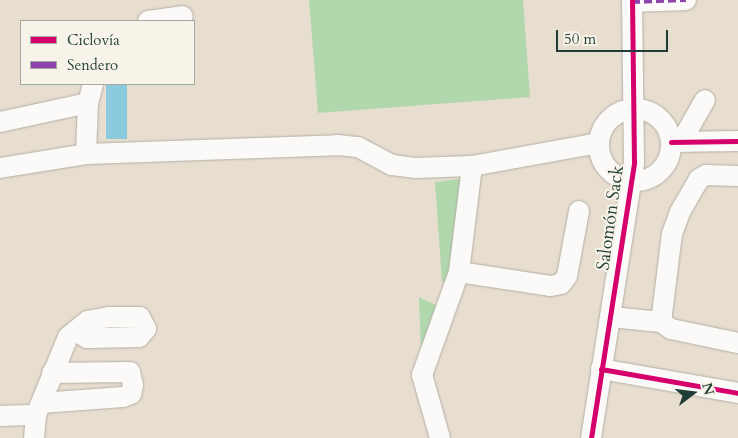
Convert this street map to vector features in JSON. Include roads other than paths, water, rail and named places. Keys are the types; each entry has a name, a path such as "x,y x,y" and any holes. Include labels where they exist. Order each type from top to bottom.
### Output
{"street":[{"path":"632,1 686,0"},
{"name":"Salomón Sack","path":"591,438 631,181 636,109 632,1"},
{"path":"155,20 183,16"},
{"path":"86,154 88,103 93,85"},
{"path":"676,142 657,116 636,109 613,116 603,128 599,143 605,166 616,176 631,181 647,179 660,171 669,158 676,142 705,100"},
{"path":"0,122 88,103"},
{"path":"676,142 738,141"},
{"path":"0,168 86,154 338,145 358,147 392,165 415,168 472,166 599,143"},
{"path":"440,438 422,375 459,272 472,166"},
{"path":"661,322 672,234 680,212 699,179 706,175 738,176"},
{"path":"459,272 550,286 561,284 567,276 579,211"},
{"path":"611,316 661,322 671,329 738,343"},
{"path":"34,438 39,409 52,373 68,337 76,330"},
{"path":"601,369 738,393"},
{"path":"0,416 123,397 131,394 133,385 130,372 52,373"}],"water":[{"path":"106,85 127,85 127,139 106,139"}]}
